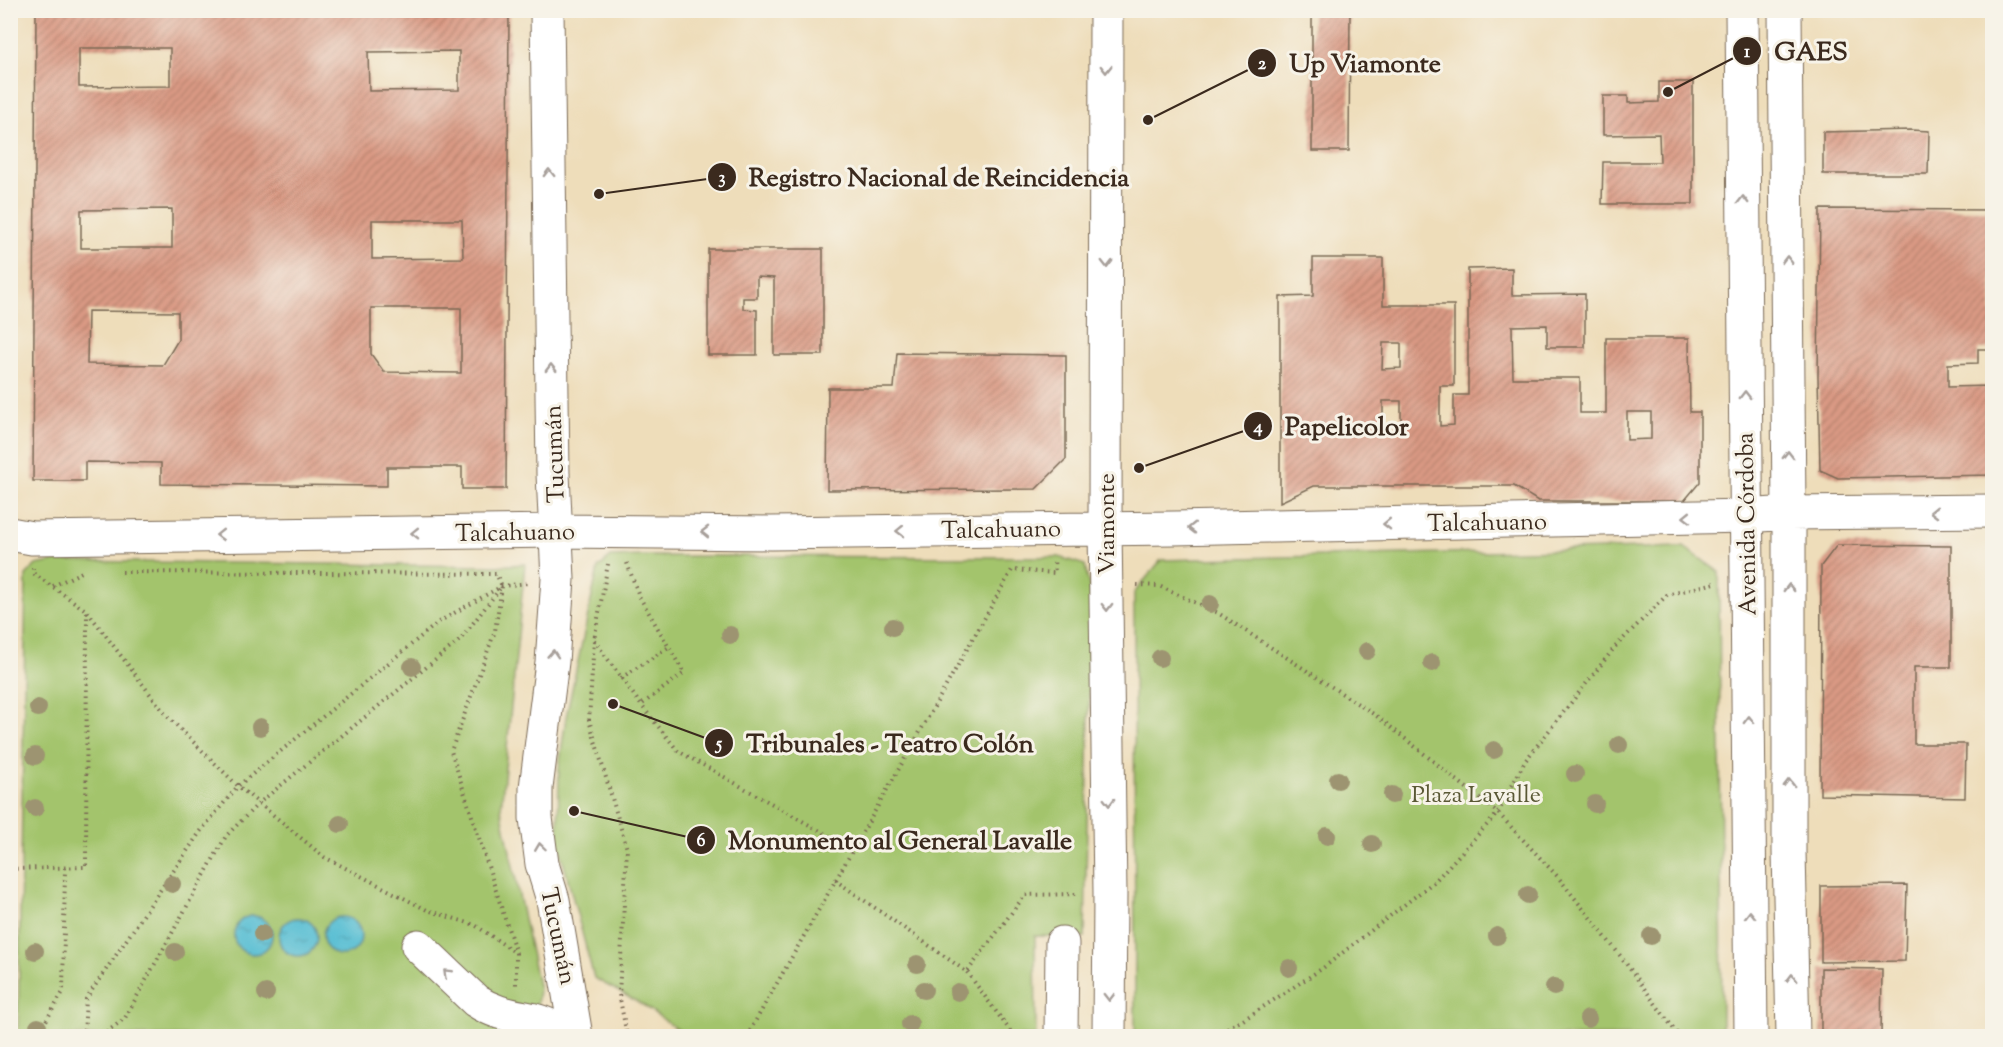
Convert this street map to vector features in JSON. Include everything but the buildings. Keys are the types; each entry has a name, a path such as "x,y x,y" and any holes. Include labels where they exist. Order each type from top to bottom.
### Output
{"street":[{"name":"Tucumán","path":"547,10 553,474 558,579 552,663 538,766 536,818 542,864 555,911 576,1036"},
{"name":"Viamonte","path":"1106,10 1105,528 1110,893 1109,1036"},
{"name":"Avenida Córdoba","path":"1742,10 1752,1036"},
{"name":"Avenida Córdoba","path":"1785,10 1789,851 1793,1036"},
{"name":"Talcahuano","path":"21,536 557,531 771,533 1174,528 1746,516 1789,513 1992,511"},
{"path":"1061,1036 1062,943"},
{"path":"418,946 476,1001 496,1012 549,1025 570,1036"}],"path":[{"path":"747,1036 1012,570 1055,573 1052,529"},
{"path":"615,531 594,640 589,720 627,849 618,994 627,1036"},
{"path":"615,531 639,596 684,673 641,705"},
{"path":"21,536 33,573 87,610 166,715 238,786 324,857 427,910 475,925 516,953"},
{"path":"53,586 83,571 95,572"},
{"path":"119,572 496,574 502,586 495,631 451,751 516,953 516,1018"},
{"path":"1211,1036 1243,1020 1323,968 1435,881 1497,813 1525,761 1563,711 1591,680 1615,647 1667,595 1747,574"},
{"path":"84,1036 86,999 200,832 238,786 440,621 502,586 558,579"},
{"path":"1107,585 1159,586 1218,613 1378,717 1497,813 1558,878 1622,958 1679,1036"},
{"path":"102,1036 125,1018 226,836 259,802 460,640 502,586"},
{"path":"10,869 86,867 87,610"},
{"path":"594,640 678,751 854,850"},
{"path":"621,678 669,647"},
{"path":"37,1036 63,992 65,868"},
{"path":"835,880 967,972 1014,1036"},
{"path":"967,972 1025,895 1110,893"}],"green space":[{"name":"Plaza Lavalle","path":"1684,547 1719,572 1722,1036 1135,1036 1134,593 1161,560"},
{"path":"611,557 1059,557 1085,565 1091,597 1085,937 1035,936 1036,1036 687,1036 643,1005 594,978 558,842 559,768 566,717 598,568"},
{"path":"56,561 494,566 525,564 501,809 539,990 535,1036 18,1036 26,575 36,565"}],"water":[{"path":"253,916 267,921 272,935 267,949 253,954 239,949 234,935 239,921"},
{"path":"342,917 356,922 361,936 356,950 342,955 328,950 323,936 328,922"},
{"path":"298,918 312,923 317,937 312,951 298,956 284,951 279,937 284,923"}],"place":[{"name":"GAES","path":"1668,92"},
{"name":"Up Viamonte","path":"1148,120"},
{"name":"Registro Nacional de Reincidencia","path":"599,194"},
{"name":"Papelicolor","path":"1139,468"},
{"name":"Tribunales - Teatro Colón","path":"613,704"},
{"name":"Monumento al General Lavalle","path":"574,811"}]}
